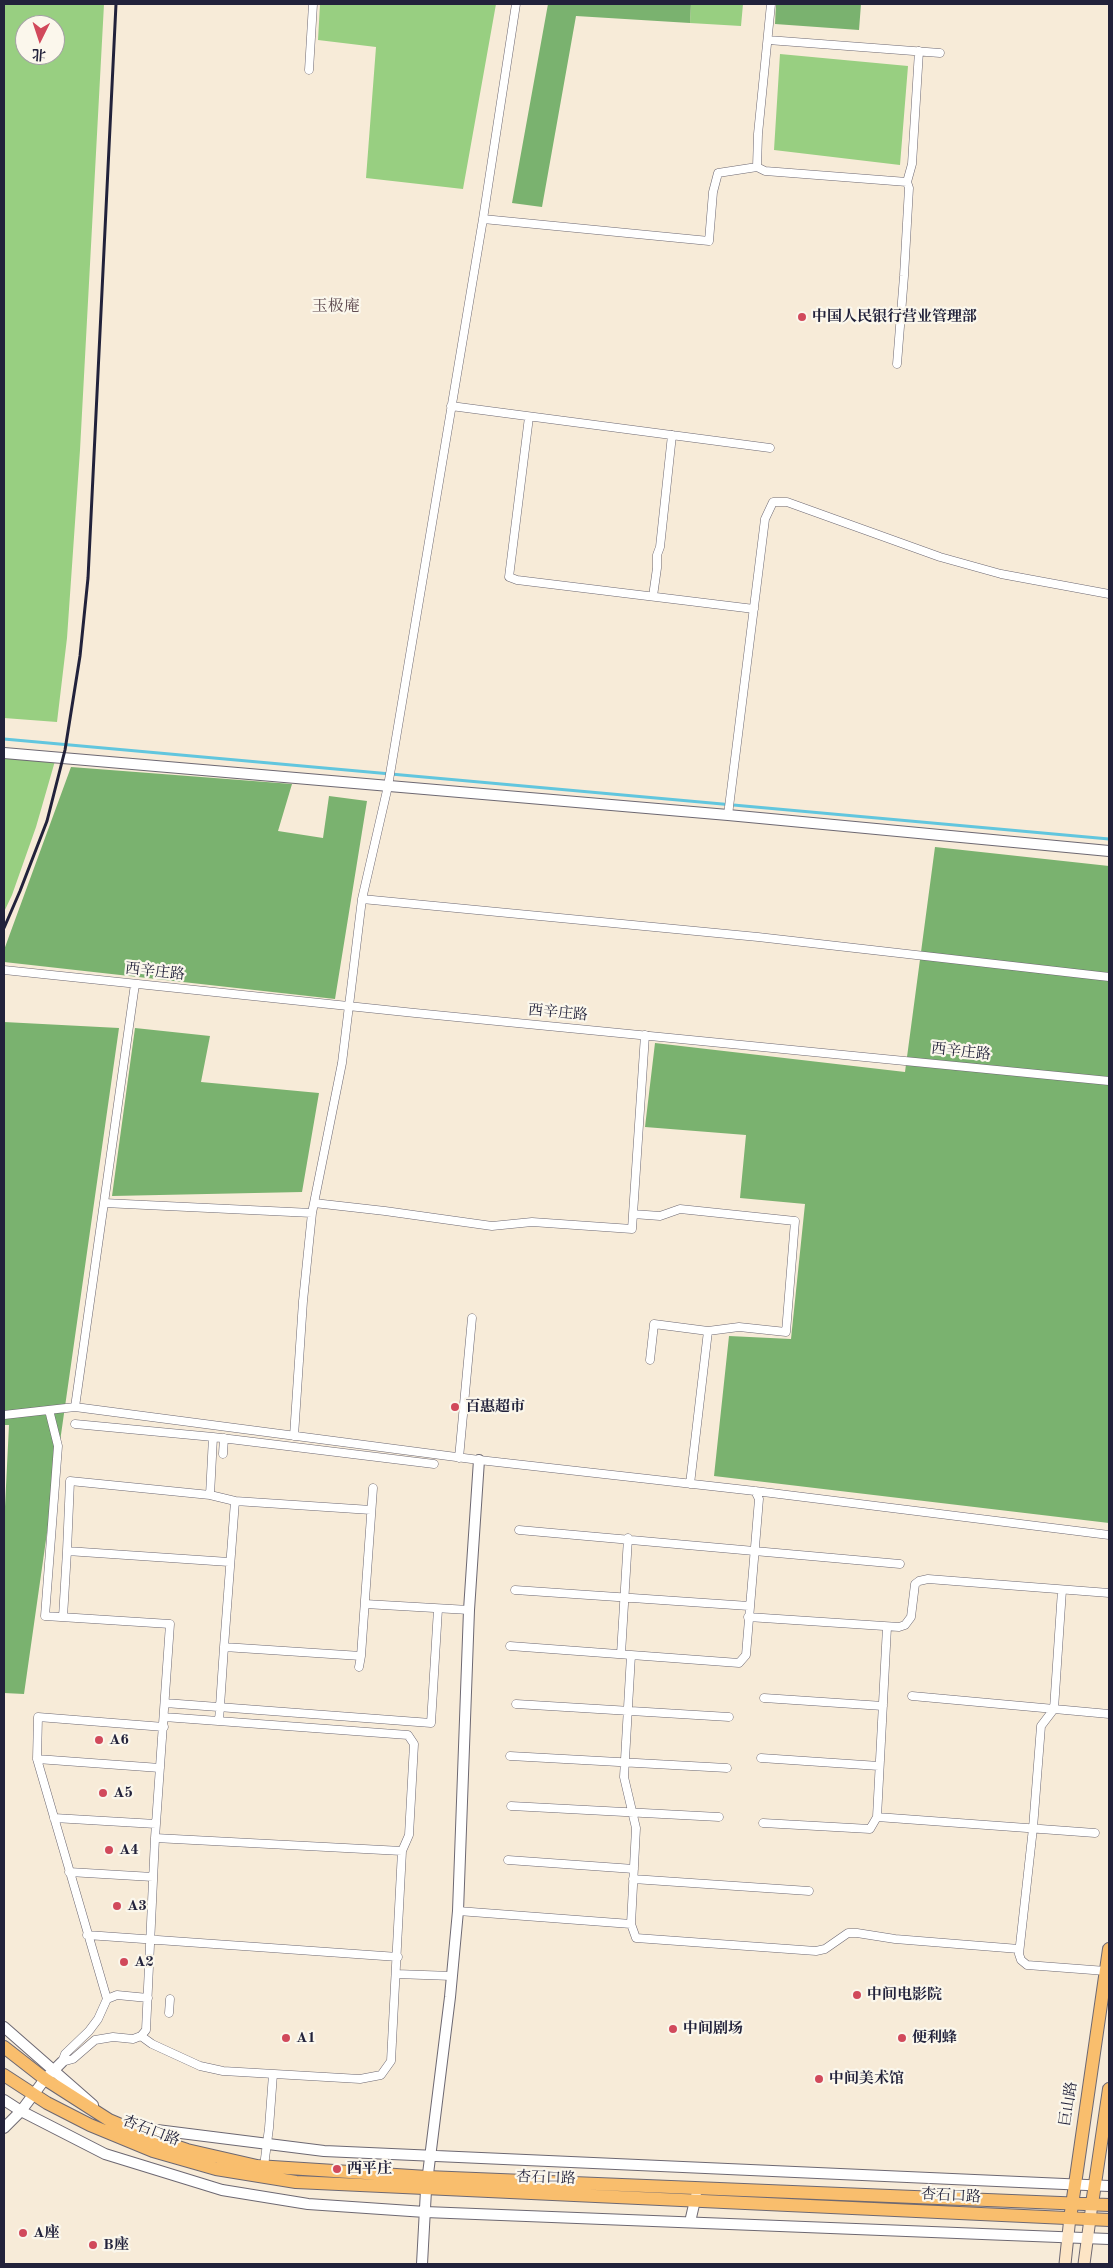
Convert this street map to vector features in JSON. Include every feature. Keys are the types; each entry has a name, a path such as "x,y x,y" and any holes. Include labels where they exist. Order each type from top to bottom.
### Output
{"main road":[{"name":"巨山路","path":"1065,2264 1073,2185 1109,1950"},
{"name":"杏石口路","path":"4,2047 49,2075 109,2120 154,2139 187,2150 264,2166 427,2183 694,2201 1109,2220"},
{"name":"杏石口路","path":"4,2075 33,2095 90,2125 153,2151 216,2169 296,2182 699,2188 1109,2205"},
{"path":"1084,2264 1109,2089"}],"street":[{"path":"309,70 314,4"},
{"path":"294,1436 303,1301 312,1213 342,1063 362,899 392,763 483,219 516,4"},
{"path":"757,167 758,134 771,4"},
{"path":"768,40 940,52"},
{"path":"897,364 909,188 907,182 912,164 919,51"},
{"path":"483,219 709,241 713,192 718,173 757,167 765,170 907,182"},
{"path":"451,406 770,448"},
{"path":"529,417 509,577 518,580 754,609"},
{"path":"653,596 658,568 657,555 660,548 672,435"},
{"path":"728,815 765,519 773,502 787,502 940,558 1001,574 1109,594"},
{"path":"4,753 728,815 1109,851"},
{"path":"362,899 758,936 1109,977"},
{"name":"西辛庄路","path":"4,970 1109,1081"},
{"path":"75,1407 135,984"},
{"path":"314,1203 385,1210 492,1226 532,1222 632,1229 646,1035"},
{"path":"104,1202 312,1213"},
{"path":"634,1214 660,1216 680,1209 795,1221 786,1332 739,1327 708,1332 654,1324 650,1360"},
{"path":"459,1458 472,1318"},
{"path":"690,1484 708,1332"},
{"path":"4,1415 75,1407 459,1458 755,1491 1109,1536"},
{"path":"50,1410 58,1446 46,1616 170,1624 149,1939 146,2030 141,2036 133,2039 113,2037 95,2040 73,2059 62,2062"},
{"path":"75,1424 213,1436 434,1464"},
{"path":"210,1495 213,1436"},
{"path":"224,1438 224,1454"},
{"path":"422,2264 427,2183 458,1911 468,1610 479,1460"},
{"path":"63,1617 70,1481 210,1495 235,1501 371,1510"},
{"path":"359,1667 372,1488"},
{"path":"510,1646 739,1663 746,1654 753,1550 759,1499 755,1491"},
{"path":"219,1721 229,1562 235,1501"},
{"path":"519,1530 628,1538 900,1564"},
{"path":"621,1654 628,1538"},
{"path":"67,1551 229,1562"},
{"path":"748,1617 899,1627 909,1622 915,1584 924,1579 1109,1593"},
{"path":"515,1590 749,1606"},
{"path":"1062,1590 1054,1709 1041,1726 1033,1828 1019,1949 1021,1960 1027,1966 1106,1972"},
{"path":"365,1604 468,1610"},
{"path":"165,1703 432,1723 438,1609"},
{"path":"762,1823 870,1829 877,1817 887,1626"},
{"path":"224,1647 361,1656"},
{"path":"631,1655 624,1777 636,1828 631,1924 636,1938 800,1951 825,1949 848,1933 857,1933 1019,1949"},
{"path":"912,1696 1109,1714"},
{"path":"764,1698 883,1706"},
{"path":"516,1704 729,1718"},
{"path":"4,2128 21,2111 49,2075 62,2062 65,2054 90,2031 107,1999 37,1759 38,1717 164,1727"},
{"path":"141,2036 152,2044 200,2066 223,2071 360,2079 381,2075 391,2060 398,1957 402,1852 409,1836 414,1744 408,1735 164,1717"},
{"path":"510,1756 624,1764 640,1762 727,1768"},
{"path":"761,1758 879,1766"},
{"path":"37,1759 160,1768"},
{"path":"511,1806 719,1817"},
{"path":"877,1817 1095,1833"},
{"path":"54,1818 156,1824"},
{"path":"155,1838 402,1852"},
{"path":"508,1860 634,1868"},
{"path":"69,1872 153,1878"},
{"path":"634,1879 809,1891"},
{"path":"458,1911 631,1924"},
{"path":"87,1935 398,1957"},
{"path":"396,1974 452,1976"},
{"path":"107,1999 117,1995 148,1998"},
{"path":"169,2014 170,1999"},
{"path":"4,2027 49,2075"},
{"path":"264,2166 268,2144 273,2074"},
{"path":"4,2100 21,2111 105,2154 222,2190 308,2204 425,2212 1109,2239"},
{"name":"杏石口路","path":"109,2120 149,2129 324,2151 1109,2186"},
{"path":"690,2222 694,2201 699,2188"}],"green space":[{"path":"4,4 104,4 80,450 67,638 57,722 4,718"},
{"path":"320,4 496,4 463,189 366,178 376,47 318,40"},
{"path":"548,4 691,4 690,23 576,16 542,207 512,203"},
{"path":"691,4 743,4 741,26 690,23"},
{"path":"776,4 861,4 859,30 775,24"},
{"path":"780,54 908,66 900,165 774,150"},
{"path":"4,753 55,761 36,827 4,912"},
{"path":"71,767 292,784 278,831 323,838 329,796 367,801 335,999 4,962 4,950"},
{"path":"935,847 1109,866 1109,1523 714,1476 729,1336 791,1339 805,1204 740,1198 746,1135 645,1127 655,1043 905,1072"},
{"path":"4,1022 119,1028 24,1694 4,1693 4,1527 9,1425 4,1425"},
{"path":"135,1028 210,1036 201,1082 319,1093 302,1192 112,1196"}],"waterway":[{"path":"4,739 1109,839"}],"railway":[{"path":"4,928 47,821 65,750 80,656 88,578 116,4"}],"place":[{"name":"中国人民银行营业管理部","path":"802,317"},
{"name":"百惠超市","path":"455,1407"},
{"name":"A6","path":"99,1740"},
{"name":"A5","path":"103,1793"},
{"name":"A4","path":"109,1850"},
{"name":"A3","path":"117,1906"},
{"name":"A2","path":"124,1962"},
{"name":"中间电影院","path":"857,1995"},
{"name":"中间剧场","path":"673,2029"},
{"name":"A1","path":"286,2038"},
{"name":"便利蜂","path":"902,2038"},
{"name":"中间美术馆","path":"819,2079"},
{"name":"西平庄","path":"337,2169"},
{"name":"A座","path":"23,2233"},
{"name":"B座","path":"93,2245"}],"district":[{"name":"玉极庵","path":"336,307"}]}
